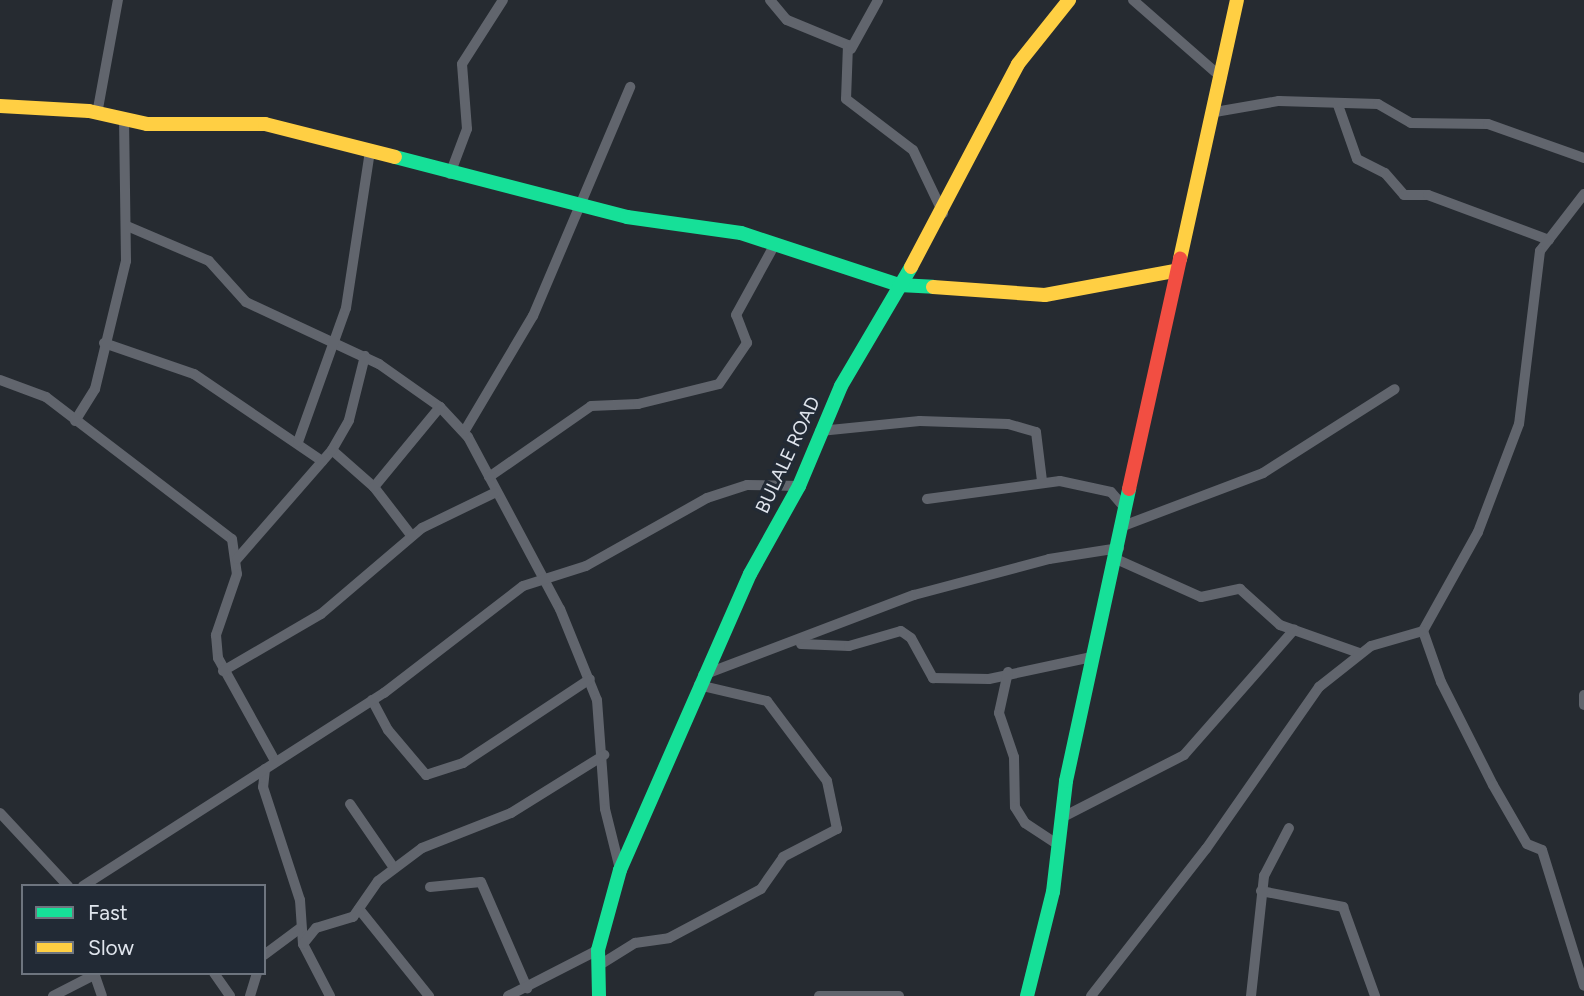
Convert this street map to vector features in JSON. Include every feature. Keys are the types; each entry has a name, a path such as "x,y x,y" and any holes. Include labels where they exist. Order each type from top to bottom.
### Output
{"street":[{"path":"97,114 118,0"},
{"path":"449,175 467,129 462,64 503,0"},
{"path":"770,0 787,20 825,31 851,49"},
{"path":"878,0 851,49 845,99 913,150 943,213"},
{"name":"BULALE ROAD","path":"599,996 598,950 620,870 701,680 799,485 820,431 899,285 943,213 1024,54 1069,0"},
{"path":"1133,0 1222,78"},
{"path":"1024,996 1050,909 1060,846 1061,818 1092,657 1118,553 1175,271 1215,113 1237,0"},
{"path":"464,432 528,326 631,87"},
{"path":"1215,113 1259,102 1383,104 1420,125 1488,124 1584,158"},
{"path":"1338,105 1357,159 1385,173 1404,195 1428,195 1549,240"},
{"path":"0,106 97,114 124,121 246,121 370,151 449,175 580,205 775,243 899,285 1026,296 1175,271"},
{"path":"75,421 95,390 104,343 126,261 127,226 121,184 124,121"},
{"path":"298,442 336,346 359,247 370,151"},
{"path":"1091,996 1206,849 1294,719 1330,675 1359,653 1423,632 1478,531 1519,424 1538,257 1584,194"},
{"path":"127,226 209,261 246,302 336,346 365,356 440,407 464,432 545,582 590,679 604,755 606,809 620,870"},
{"path":"489,477 591,406 638,404 715,387 747,343 736,315 775,243"},
{"path":"104,343 194,374 298,442 322,461"},
{"path":"237,559 332,450 349,420 365,356"},
{"path":"0,380 46,397 221,529 237,559 236,582 216,635 223,671 274,759"},
{"path":"1123,526 1263,473 1395,388"},
{"path":"374,487 440,407"},
{"path":"820,431 920,421 1008,424 1036,432 1042,481"},
{"path":"332,450 374,487 411,535"},
{"path":"927,499 1042,481 1106,490 1126,509"},
{"path":"86,884 265,769 274,759 372,700 523,586 545,582 637,541 707,498 747,485 799,485"},
{"path":"223,671 321,614 411,535 496,492"},
{"path":"701,680 914,595 1049,558 1118,553 1201,597 1240,589 1264,615 1294,630 1359,653"},
{"path":"799,643 849,646 895,630 911,638 933,678 984,680 1008,672 1092,657"},
{"path":"1061,818 1184,755 1294,630"},
{"path":"1423,632 1493,785 1527,844 1542,850 1584,986"},
{"path":"1008,672 999,713 1014,757 1015,807 1025,823 1060,846"},
{"path":"372,700 388,730 426,775 463,763 590,679"},
{"path":"598,966 635,943 669,938 761,889 783,857 837,829 827,781 767,701 701,680"},
{"path":"1584,695 1584,705"},
{"path":"303,944 316,928 349,919 394,867 428,845 511,813 604,755"},
{"path":"265,769 263,787 300,900 299,929 303,944 330,996"},
{"path":"350,804 394,867"},
{"path":"0,813 66,884"},
{"path":"1251,996 1261,891 1289,828"},
{"path":"429,887 481,882 527,988"},
{"path":"1261,891 1343,907 1375,996"},
{"path":"359,909 429,996"},
{"path":"266,954 299,929"},
{"path":"508,996 598,950"},
{"path":"53,996 92,975"},
{"path":"94,975 102,996"},
{"path":"215,975 230,996"},
{"path":"250,996 256,975"},
{"path":"819,996 899,996"}],"traffic: fast":[{"path":"395,157 627,217 741,233 899,285 933,287"},
{"path":"599,996 598,950 620,870 750,574 799,486 841,386 911,267"},
{"path":"1027,996 1053,892 1066,781 1129,489"}],"traffic: slow":[{"path":"911,267 1018,64 1069,0"},
{"path":"1180,259 1237,0"},
{"path":"0,106 89,111 147,124 265,124 395,157"},
{"path":"933,287 1045,295 1175,271"}],"traffic: jam":[{"path":"1129,489 1180,259"}]}
